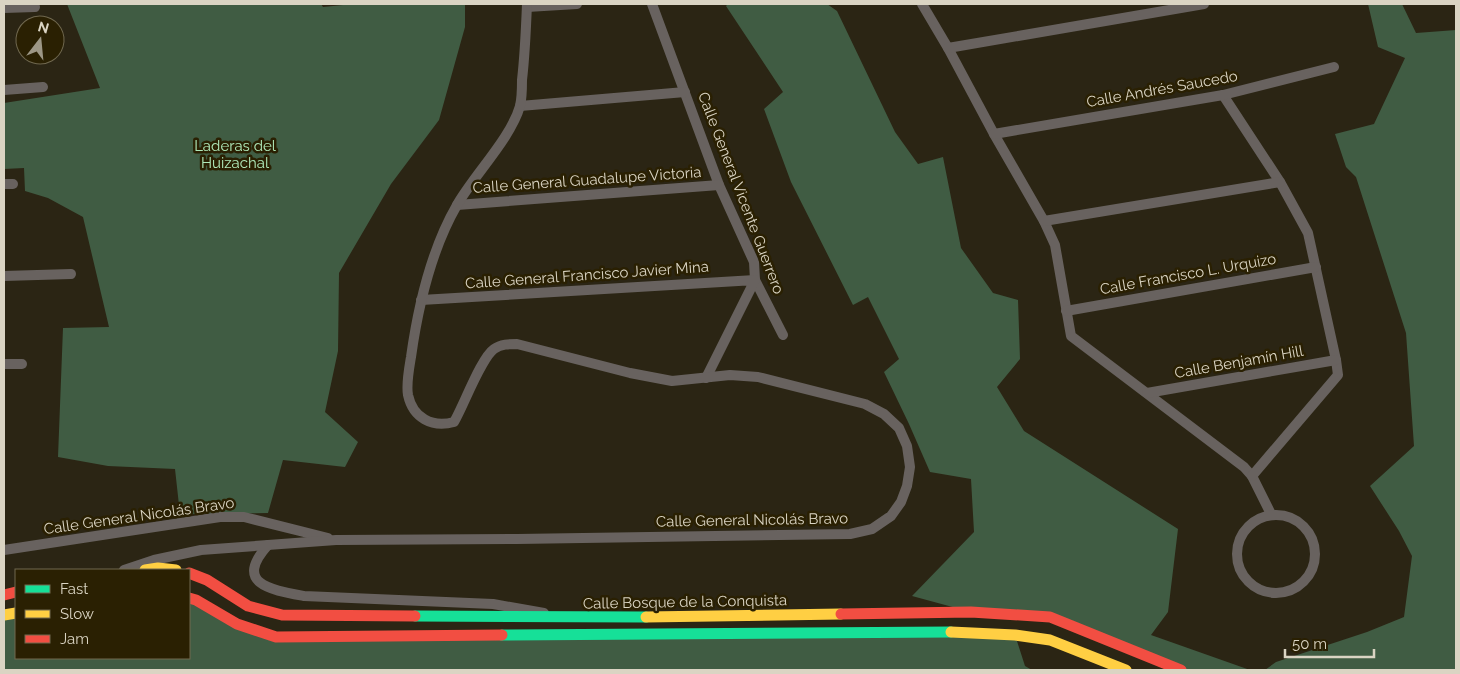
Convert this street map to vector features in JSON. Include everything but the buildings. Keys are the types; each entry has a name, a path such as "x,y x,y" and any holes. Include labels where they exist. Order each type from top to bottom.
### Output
{"main road":[{"path":"152,569 167,569"},
{"name":"Calle Bosque de la Conquista","path":"190,573 207,580 248,606 282,615 577,618 972,612 1050,617 1181,670"},
{"path":"190,598 237,624 276,637 941,632 1014,635 1050,640 1126,670"}],"street":[{"path":"421,300 441,237 457,205 508,131 520,106 527,5 577,4"},
{"name":"Calle General Vicente Guerrero","path":"652,4 719,185 754,262 755,280 783,335"},
{"path":"922,4 1044,221 1055,245 1071,336 1244,467 1252,476 1271,514"},
{"path":"948,48 1204,4"},
{"path":"4,8 35,7"},
{"name":"Calle Andrés Saucedo","path":"994,134 1223,95 1334,67"},
{"path":"4,90 43,87"},
{"path":"520,106 686,92"},
{"path":"1223,95 1280,182 1308,233 1338,375 1252,476"},
{"path":"1044,221 1280,182"},
{"name":"Calle General Guadalupe Victoria","path":"457,205 719,185"},
{"name":"Calle Francisco L. Urquizo","path":"1066,311 1316,267"},
{"path":"4,276 71,274"},
{"path":"706,378 755,280"},
{"name":"Calle General Francisco Javier Mina","path":"421,300 755,280"},
{"name":"Calle General Nicolás Bravo","path":"127,569 154,560 201,550 336,540 850,534 872,529 891,516 901,502 907,486 910,467 907,446 899,428 884,414 865,404 758,377 730,375 672,380 655,378 630,374 517,344 505,344 495,348 486,356 462,409 454,422 443,425 432,423 420,417 413,409 408,394 412,351 421,300"},
{"name":"Calle Benjamín Hill","path":"1147,393 1336,360"},
{"path":"4,364 22,364"},
{"path":"1271,514 1294,518 1311,534 1317,556 1309,577 1292,592 1269,594 1255,588 1248,584 1237,565 1237,542 1250,523 1271,514"},
{"name":"Calle General Nicolás Bravo","path":"4,550 220,517 244,517 336,540"},
{"path":"268,545 254,564 254,572 258,581 265,586 279,591 304,596 493,604 577,618"}],"green space":[{"name":"Laderas del Huizachal","path":"67,4 321,4 323,7 353,4 465,4 465,27 439,120 391,184 339,273 338,351 325,412 358,442 345,467 283,460 268,513 180,514 175,469 108,466 58,457 63,328 109,327 83,217 48,198 25,191 24,168 4,169 4,103 100,88"},
{"path":"728,4 827,4 837,11 895,132 918,164 943,157 961,248 993,293 1018,300 1020,359 997,387 1024,431 1178,529 1168,612 1151,635 1250,670 1181,670 1050,617 971,612 912,596 974,532 971,479 930,472 884,372 899,359 868,297 853,305 791,182 764,109 783,92 726,6"},
{"path":"1368,4 1402,4 1416,33 1456,30 1456,670 1265,670 1276,662 1367,632 1404,617 1412,556 1399,531 1370,486 1414,446 1406,333 1356,177 1346,167 1335,134 1374,124 1405,58 1378,47"},
{"path":"190,599 276,637 1015,635 1025,666 1032,670 4,670 4,616 15,614 15,659 190,659"}],"traffic: fast":[{"path":"415,616 646,617"},
{"path":"502,635 951,632"}],"traffic: slow":[{"path":"152,569 167,569"},
{"path":"4,615 15,613"},
{"path":"646,617 841,614"},
{"path":"951,632 1015,635 1050,640 1126,670"}],"traffic: jam":[{"path":"190,573 207,580 248,606 282,615 415,616"},
{"path":"4,595 15,592"},
{"path":"190,598 237,624 276,637 502,635"},
{"path":"841,614 971,612 1050,617 1181,670"}]}
